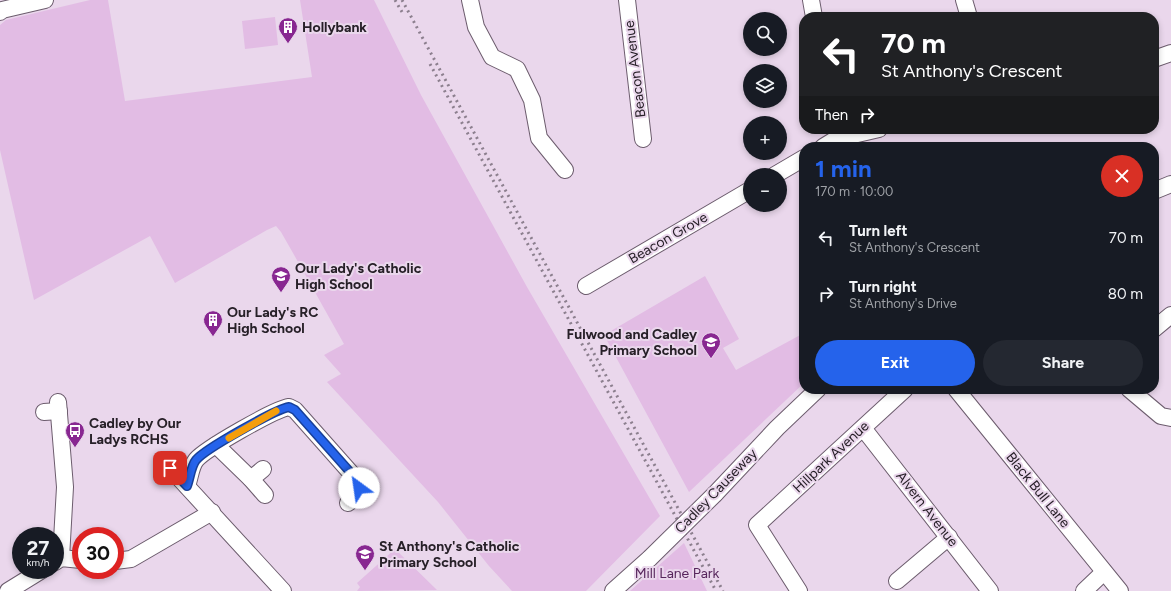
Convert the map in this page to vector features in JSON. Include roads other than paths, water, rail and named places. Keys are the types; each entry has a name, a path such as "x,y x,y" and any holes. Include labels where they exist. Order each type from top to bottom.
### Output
{"street":[{"path":"0,12 2,10 45,0"},
{"path":"470,0 476,27 492,57 517,69 532,100 539,138 565,170"},
{"name":"Beacon Avenue","path":"627,0 643,139"},
{"path":"811,0 813,12"},
{"path":"1159,58 1171,54"},
{"path":"832,141 859,134"},
{"path":"787,168 799,161"},
{"path":"1159,189 1171,184"},
{"name":"Beacon Grove","path":"586,286 743,194"},
{"path":"1159,325 1171,315"},
{"name":"Cadley Causeway","path":"613,591 650,558 715,494 777,428 813,394"},
{"name":"Hillpark Avenue","path":"799,591 757,525 900,394"},
{"name":"Black Bull Lane","path":"960,394 1120,591"},
{"path":"1135,394 1161,416 1171,418"},
{"path":"187,486 195,460 216,445 276,411 289,407 295,410 358,481 359,488 356,496 348,503"},
{"path":"54,408 65,487 61,527"},
{"name":"Alvern Avenue","path":"863,428 990,591"},
{"path":"216,445 257,474 265,495"},
{"path":"170,468 283,591"},
{"path":"124,560 131,559 212,512"},
{"path":"896,581 949,537"},
{"path":"1084,591 1104,572"},
{"path":"8,591 27,579"}],"railway":[{"path":"395,0 402,12"},
{"path":"402,0 723,591"},
{"path":"430,64 716,591"}],"place":[{"name":"Hollybank","path":"288,44"},
{"name":"Our Lady's Catholic High School","path":"281,293"},
{"name":"Our Lady's RC High School","path":"213,337"},
{"name":"Fulwood and Cadley Primary School","path":"711,359"},
{"name":"Cadley by Our Ladys RCHS","path":"75,448"},
{"name":"St Anthony's Catholic Primary School","path":"365,571"}],"park label":[{"name":"Mill Lane Park","path":"677,573"}]}
